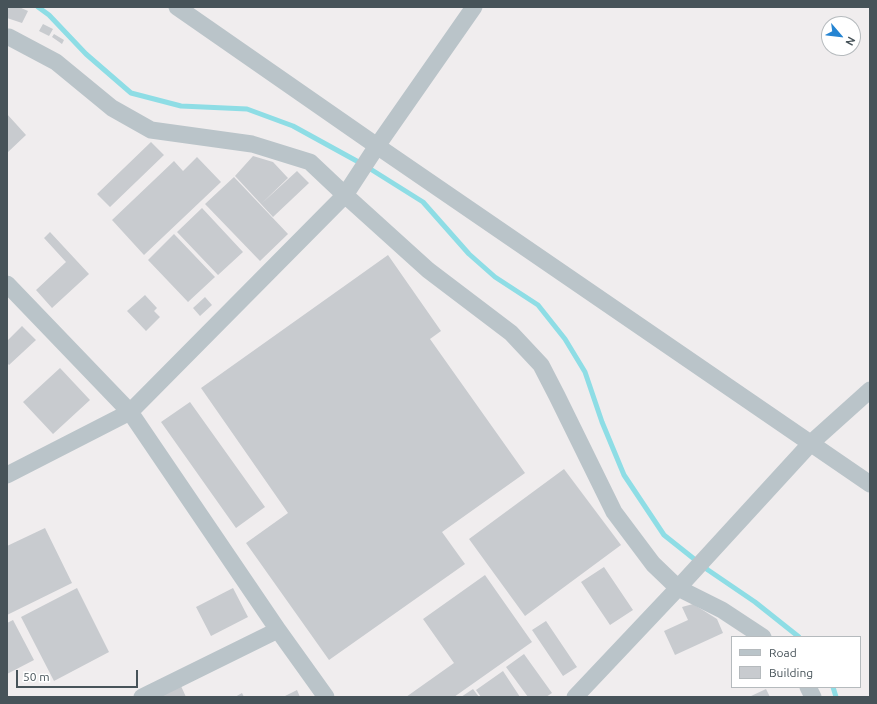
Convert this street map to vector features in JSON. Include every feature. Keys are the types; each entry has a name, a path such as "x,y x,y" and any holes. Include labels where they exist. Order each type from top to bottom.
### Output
{"street":[{"path":"177,7 870,484"},
{"path":"7,475 130,412 345,196 377,146 474,7"},
{"path":"7,37 10,37 56,62 112,108 151,130 252,144 310,162 345,196 428,270 511,333 541,365 614,512 652,564 678,588 722,610 761,636"},
{"path":"7,284 130,412 278,630 326,697"},
{"path":"575,697 678,588 811,443 870,390"},
{"path":"142,697 278,630"},
{"path":"808,688 813,697"}],"building":[{"path":"7,7 19,7 28,11 22,23 7,18"},
{"path":"43,24 53,29 49,36 39,31"},
{"path":"54,34 64,40 62,44 52,37"},
{"path":"7,114 26,135 7,153"},
{"path":"151,142 164,155 110,207 97,194"},
{"path":"253,156 273,162 288,178 261,204 235,176"},
{"path":"197,157 221,182 144,255 112,220 174,161 183,171"},
{"path":"297,171 309,183 273,217 261,204"},
{"path":"234,177 288,234 260,261 205,204"},
{"path":"202,208 243,252 218,275 177,232"},
{"path":"50,232 89,274 52,308 36,290 66,262 44,238"},
{"path":"174,234 215,277 188,302 148,260"},
{"path":"388,255 441,331 430,339 525,473 442,532 465,564 329,660 246,543 288,513 201,388"},
{"path":"145,295 157,308 154,311 160,317 146,331 127,311"},
{"path":"205,297 212,305 200,316 193,308"},
{"path":"22,326 36,340 9,365 7,363 7,341"},
{"path":"60,368 90,400 53,434 23,402"},
{"path":"190,402 265,507 236,528 161,422"},
{"path":"564,469 621,545 525,616 469,539"},
{"path":"45,528 72,583 7,615 7,546"},
{"path":"604,567 633,610 610,625 581,582"},
{"path":"485,575 532,642 454,697 406,697 454,663 423,619"},
{"path":"77,588 109,652 54,681 21,617"},
{"path":"233,588 248,617 211,636 196,607"},
{"path":"693,604 717,619 723,633 675,655 664,631 688,620 682,607"},
{"path":"13,620 34,660 7,674 7,623"},
{"path":"546,621 577,667 563,676 532,630"},
{"path":"524,654 552,693 546,697 528,697 506,667"},
{"path":"503,671 520,697 481,697 476,690"},
{"path":"181,686 186,697 159,697"},
{"path":"473,689 479,697 461,697"},
{"path":"766,689 770,697 749,697"},
{"path":"297,690 300,697 283,697"},
{"path":"242,693 244,697 235,697"}],"waterway":[{"path":"38,7 49,15 86,54 131,93 181,106 247,109 293,126 364,165 423,202 469,254 495,277 538,305 565,339 585,372 602,422 624,475 664,535 708,570 755,602 798,636"},
{"path":"833,688 836,697"}]}
